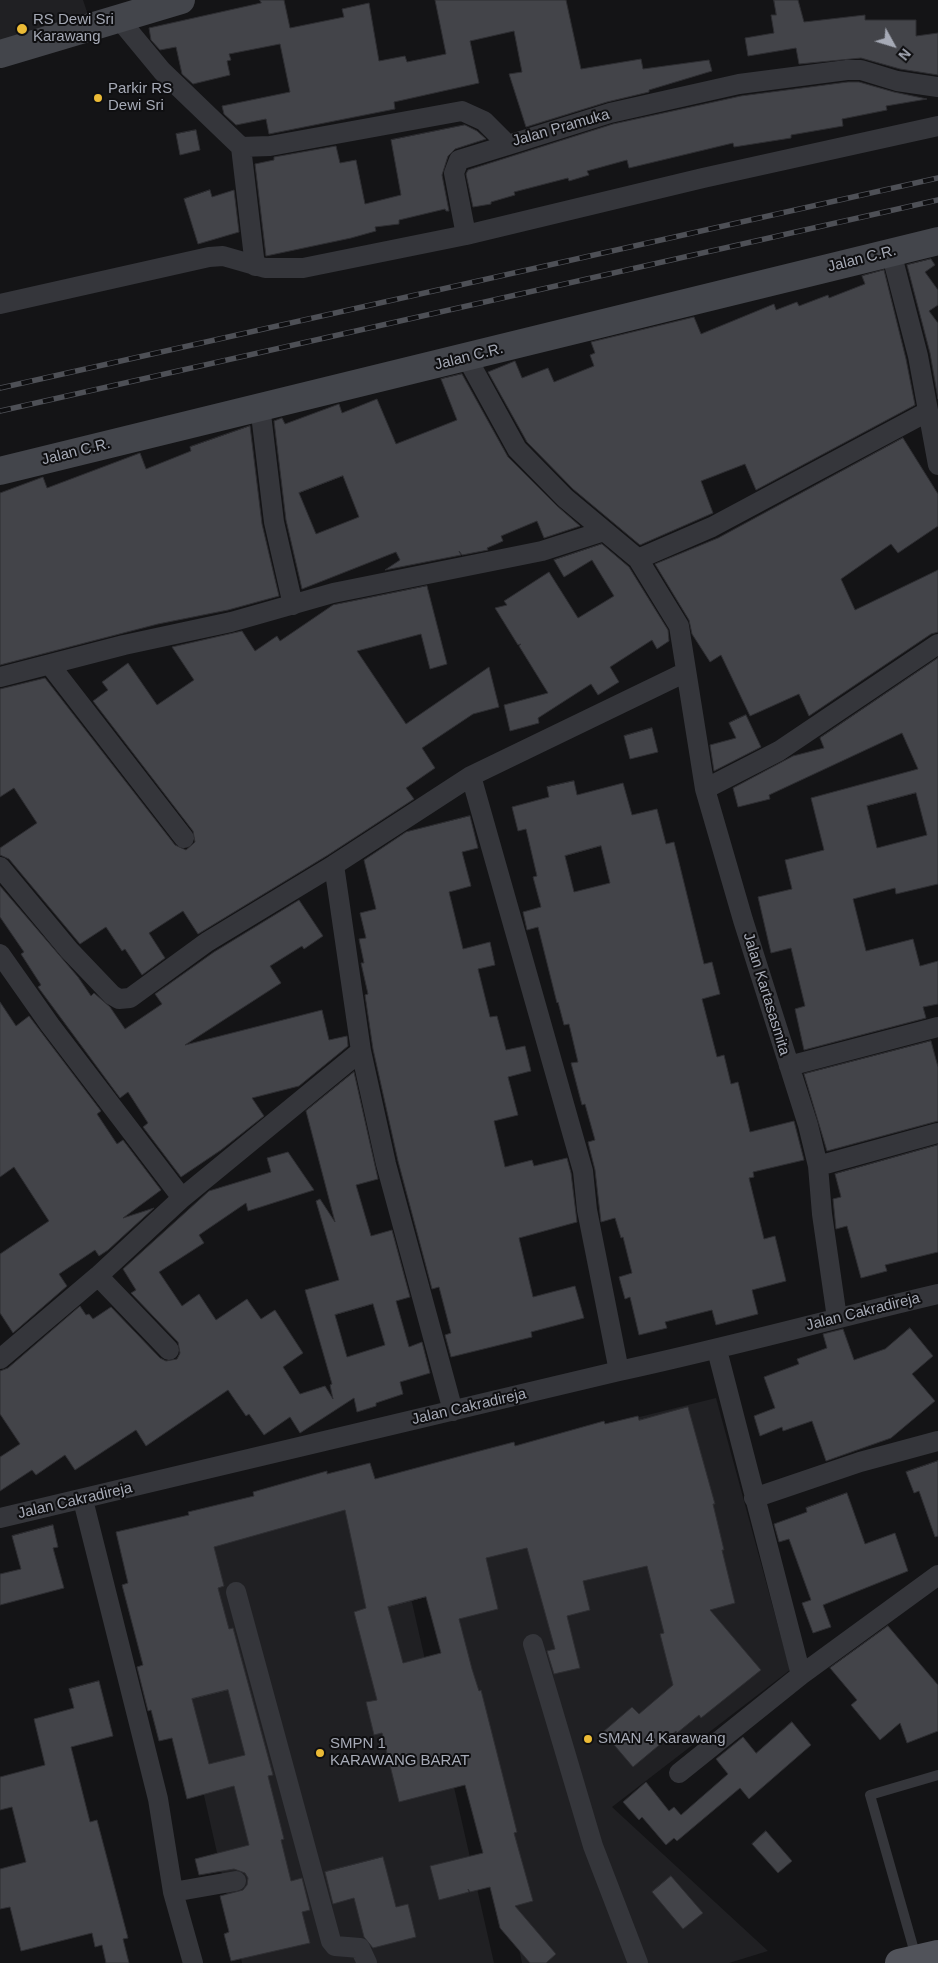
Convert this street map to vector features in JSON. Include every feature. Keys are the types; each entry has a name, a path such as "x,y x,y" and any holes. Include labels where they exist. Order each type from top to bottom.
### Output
{"street":[{"path":"0,54 115,10 182,0"},
{"path":"115,10 162,71 241,147 255,266"},
{"name":"Jalan Pramuka","path":"241,147 270,146 462,111 484,121 508,145 610,113 739,84 861,70 897,81 938,87"},
{"path":"0,304 209,257 223,256 255,266 303,268 466,235 703,178 938,126"},
{"path":"466,235 454,173 457,163 459,160 508,145"},
{"name":"Jalan C.R.","path":"0,471 938,241"},
{"path":"891,252 918,356 938,463"},
{"name":"Jalan Kartasasmita","path":"467,358 517,449 565,498 638,559 679,626 706,789 808,1125 818,1166 822,1214 837,1318"},
{"path":"260,406 274,522 293,605"},
{"path":"638,559 712,527 927,412"},
{"path":"0,677 124,645 231,622 333,593 542,551 604,531"},
{"path":"706,789 779,751 938,644"},
{"path":"50,665 184,838"},
{"path":"0,867 69,950 112,995 119,999 130,998 207,942 334,866 471,776 686,672"},
{"path":"471,776 583,1171 587,1210 619,1371"},
{"path":"334,866 361,1051 386,1164 454,1411"},
{"path":"0,954 50,1025 182,1198"},
{"path":"789,1066 938,1027"},
{"path":"2,1354 98,1276 182,1198 361,1051"},
{"path":"818,1166 938,1133"},
{"path":"98,1276 169,1350"},
{"name":"Jalan Cakradireja","path":"0,1518 83,1500 619,1371 718,1350 837,1318 938,1294"},
{"path":"718,1350 754,1498 801,1675"},
{"path":"754,1498 860,1462 938,1441"},
{"path":"83,1500 158,1799 173,1892 193,1963"},
{"path":"679,1773 801,1675 938,1575"},
{"path":"236,1592 331,1941 334,1946 360,1948 367,1963"},
{"path":"533,1644 593,1846 638,1963"},
{"path":"173,1892 236,1881"}],"lane":[{"path":"918,1960 870,1795 938,1775"}],"shaded area":[{"name":"RS Dewi Sri Karawang","path":"0,0 83,0 88,15 0,43"},
{"name":"SMAN 4 Karawang","path":"716,1398 790,1670 612,1807 768,1951 729,1963 522,1963 421,1471"},
{"name":"SMPN 1 KARAWANG BARAT","path":"386,1488 494,1963 242,1963 147,1544"}],"building":[{"path":"260,0 284,0 290,28 344,17 342,9 369,3 379,61 405,56 407,62 446,54 435,0 566,0 581,69 641,59 643,69 709,60 712,71 649,90 649,92 607,102 526,127 509,74 522,72 514,31 470,41 479,83 394,102 395,109 269,134 266,119 236,125 224,114 222,106 290,92 280,44 229,54 231,60 227,61 230,75 193,84 182,74 176,47 160,50 151,40 149,28 261,3"},
{"path":"774,0 798,0 804,22 865,15 865,20 916,20 916,36 938,33 938,75 900,69 861,58 799,64 796,48 748,56 745,38 774,33 771,15 776,15"},
{"path":"859,82 927,99 886,106 887,110 842,119 843,126 791,135 791,138 734,147 733,143 629,168 627,160 587,171 589,175 569,181 568,178 514,192 515,195 491,202 491,204 473,207 466,174 468,170 613,124 741,96"},
{"path":"465,125 477,131 486,139 455,149 448,156 442,175 449,211 445,209 399,220 399,224 375,227 376,231 351,238 266,256 255,164 274,160 274,157 336,146 340,163 356,160 365,204 401,195 391,140"},
{"path":"196,130 200,150 180,155 176,134"},
{"path":"210,190 212,197 234,190 239,232 198,244 184,199"},
{"path":"931,259 935,265 925,272 938,290 938,305 929,311 938,323 938,399 930,353 907,265"},
{"path":"884,270 906,359 915,405 756,490 745,464 701,481 713,513 640,545 573,489 527,442 488,372 515,361 522,378 548,368 554,382 594,366 590,355 595,353 591,342 694,317 701,334 774,304 776,310 797,302 799,306 828,295 829,298 865,284 862,276"},
{"path":"462,374 508,457 580,526 544,538 537,521 501,536 503,541 487,548 488,550 462,555 459,551 461,555 385,570 400,560 396,552 302,589 286,520 274,421 282,418 285,424 339,404 342,413 377,399 396,444 457,420 441,379","holes":["343,476 359,517 316,534 299,493"]},
{"path":"250,426 262,524 279,596 228,610 158,624 0,665 0,493 43,477 47,488 140,453 146,469 191,451 190,447"},
{"path":"903,438 938,494 938,526 898,553 891,544 841,579 855,610 938,570 938,632 931,634 809,716 799,694 750,716 721,655 710,662 692,634 689,620 655,564 718,538"},
{"path":"602,544 629,567 668,630 669,641 657,649 652,640 610,667 619,682 598,695 591,684 538,718 539,723 510,731 504,705 548,693 519,646 521,644 518,645 495,608 507,605 504,601 549,572 578,618 614,596 592,560 564,577 554,560"},
{"path":"427,586 447,664 430,669 421,634 357,651 406,724 489,667 499,707 473,714 422,748 435,768 406,788 414,799 328,855 198,934 183,911 149,933 165,958 142,975 125,949 122,951 106,927 80,944 9,859 0,855 0,848 37,823 14,788 0,797 0,689 45,678 175,845 186,850 195,842 193,831 93,701 108,690 102,682 128,663 157,705 194,680 172,647 242,631 255,651 277,636 280,641 333,605"},
{"path":"938,658 938,884 896,894 895,888 853,899 866,951 913,939 920,966 938,961 938,1004 923,1007 926,1018 804,1050 795,1009 805,1006 791,948 771,953 758,897 792,889 785,860 824,850 811,798 918,769 902,733 769,795 770,799 738,807 733,788 793,756 824,748 820,738","holes":["916,793 927,835 877,848 867,806"]},
{"path":"746,715 761,747 714,771 710,745 736,738 729,723"},
{"path":"652,728 658,752 630,759 624,736"},
{"path":"574,781 577,795 623,783 632,815 657,809 666,844 674,842 704,964 712,962 720,994 702,999 717,1057 724,1055 731,1084 738,1082 750,1132 794,1121 804,1160 753,1172 754,1177 749,1178 764,1239 775,1236 786,1281 752,1290 758,1314 716,1325 712,1310 665,1322 667,1328 639,1335 630,1297 625,1299 619,1277 632,1273 623,1237 621,1238 615,1218 601,1222 595,1170 588,1142 595,1140 585,1104 582,1105 571,1063 578,1062 569,1024 564,1025 538,927 527,930 523,912 541,907 533,877 537,876 526,829 518,831 512,807 549,797 547,787","holes":["601,846 610,883 574,892 565,856"]},
{"path":"470,816 478,848 462,852 471,886 449,892 463,949 490,942 495,965 478,969 490,1017 497,1016 506,1050 525,1046 531,1071 508,1077 518,1115 494,1121 505,1167 532,1160 534,1166 567,1158 571,1173 577,1222 519,1238 533,1297 575,1286 584,1318 531,1332 532,1337 451,1357 445,1335 451,1333 439,1287 432,1289 398,1161 373,1049 365,995 368,994 361,963 364,963 359,939 366,938 360,913 376,909 364,860 406,832"},
{"path":"0,886 78,977 91,996 94,993 110,1007 125,1029 162,1004 155,994 214,952 299,900 323,936 304,949 302,946 270,966 281,983 185,1045 322,1010 329,1040 347,1036 348,1046 299,1086 252,1098 264,1116 221,1150 181,1177 143,1127 148,1123 128,1092 120,1098 38,987 41,985 21,954 24,952 0,917"},
{"path":"0,1002 16,1026 29,1016 101,1111 97,1114 117,1144 123,1140 161,1190 123,1218 154,1208 108,1250 99,1256 95,1250 59,1274 67,1286 13,1333 0,1313 0,1254 49,1221 14,1167 0,1177"},
{"path":"931,1041 938,1067 938,1121 827,1151 804,1074"},
{"path":"354,1072 378,1179 356,1185 371,1236 392,1230 410,1297 396,1301 409,1347 422,1342 430,1373 400,1382 403,1394 376,1403 376,1406 357,1412 354,1398 300,1433 290,1417 264,1435 249,1414 246,1416 228,1390 146,1446 136,1430 75,1470 65,1455 36,1475 32,1470 0,1491 0,1457 20,1444 0,1414 0,1371 8,1368 80,1306 86,1315 89,1314 93,1319 111,1307 160,1358 166,1361 177,1359 180,1353 178,1342 131,1293 136,1290 123,1269 209,1191 271,1172 267,1158 288,1152 314,1190 248,1211 246,1203 199,1235 204,1243 159,1272 182,1306 199,1294 216,1320 247,1299 261,1319 275,1310 303,1353 283,1367 300,1394 325,1386 333,1399 330,1385 332,1384 305,1290 339,1280 316,1201 320,1199 335,1222 306,1111","holes":["373,1304 385,1345 347,1357 335,1315"]},
{"path":"938,1145 938,1252 885,1265 887,1271 861,1278 847,1226 836,1229 833,1199 841,1197 835,1174"},
{"path":"910,1328 933,1356 912,1374 935,1401 891,1438 826,1461 812,1421 783,1431 782,1427 760,1436 754,1416 775,1408 764,1377 799,1364 797,1359 827,1348 823,1334 843,1329 854,1360 885,1349"},
{"path":"688,1407 715,1504 713,1504 724,1550 722,1550 735,1603 710,1610 761,1670 701,1718 699,1715 677,1733 676,1731 633,1767 603,1732 632,1707 639,1714 673,1685 660,1634 664,1633 647,1566 583,1581 590,1610 567,1616 580,1668 554,1674 547,1651 555,1649 527,1548 486,1558 498,1609 459,1619 472,1669 479,1691 481,1690 517,1832 514,1833 533,1901 515,1906 556,1954 546,1963 530,1963 500,1928 490,1887 470,1892 468,1889 469,1892 439,1900 430,1866 483,1853 465,1785 399,1802 382,1733 374,1735 366,1702 377,1700 354,1612 366,1608 345,1510 214,1547 224,1586 218,1588 229,1629 233,1628 273,1775 268,1776 284,1839 281,1840 291,1881 302,1878 310,1910 302,1912 310,1943 231,1961 224,1934 229,1932 220,1896 243,1890 247,1885 248,1878 245,1873 234,1869 199,1875 195,1859 249,1845 234,1786 187,1799 172,1738 159,1741 151,1710 148,1711 137,1667 143,1665 122,1585 128,1583 116,1532 189,1515 188,1512 254,1496 253,1492 327,1471 327,1474 370,1463 375,1479 514,1442 515,1446 604,1421 605,1424 638,1416 639,1420","holes":["426,1597 441,1653 403,1663 388,1607","228,1690 245,1755 209,1764 192,1699"]},
{"path":"938,1461 938,1536 935,1537 919,1491 914,1493 906,1472"},
{"path":"847,1493 865,1544 895,1533 908,1571 823,1605 831,1627 813,1633 802,1603 811,1600 789,1539 779,1542 774,1524 807,1512 806,1508"},
{"path":"53,1525 58,1547 53,1548 64,1588 0,1605 0,1574 21,1569 12,1536"},
{"path":"888,1626 938,1685 938,1731 907,1743 900,1723 880,1740 851,1705 857,1700 830,1668"},
{"path":"99,1681 113,1736 71,1747 90,1822 97,1820 128,1938 123,1939 129,1963 106,1963 102,1945 95,1947 92,1933 21,1951 10,1907 0,1909 0,1869 26,1862 12,1807 0,1810 0,1777 45,1765 34,1719 74,1708 69,1689"},
{"path":"792,1722 811,1745 749,1799 740,1788 677,1841 674,1838 666,1845 642,1817 639,1820 623,1802 646,1782 669,1811 674,1807 681,1815 728,1774 716,1759 743,1737 756,1753"},
{"path":"766,1831 792,1861 778,1873 752,1844"},
{"path":"383,1857 396,1907 408,1904 416,1937 373,1948 364,1937 354,1898 333,1904 325,1872"},
{"path":"671,1876 703,1913 683,1929 652,1892"}],"railway":[{"path":"0,388 938,178"},
{"path":"0,411 938,200"}],"place":[{"name":"RS Dewi Sri Karawang","path":"22,29"},
{"name":"Parkir RS Dewi Sri","path":"98,98"},
{"name":"SMAN 4 Karawang","path":"588,1739"},
{"name":"SMPN 1 KARAWANG BARAT","path":"320,1753"}]}
